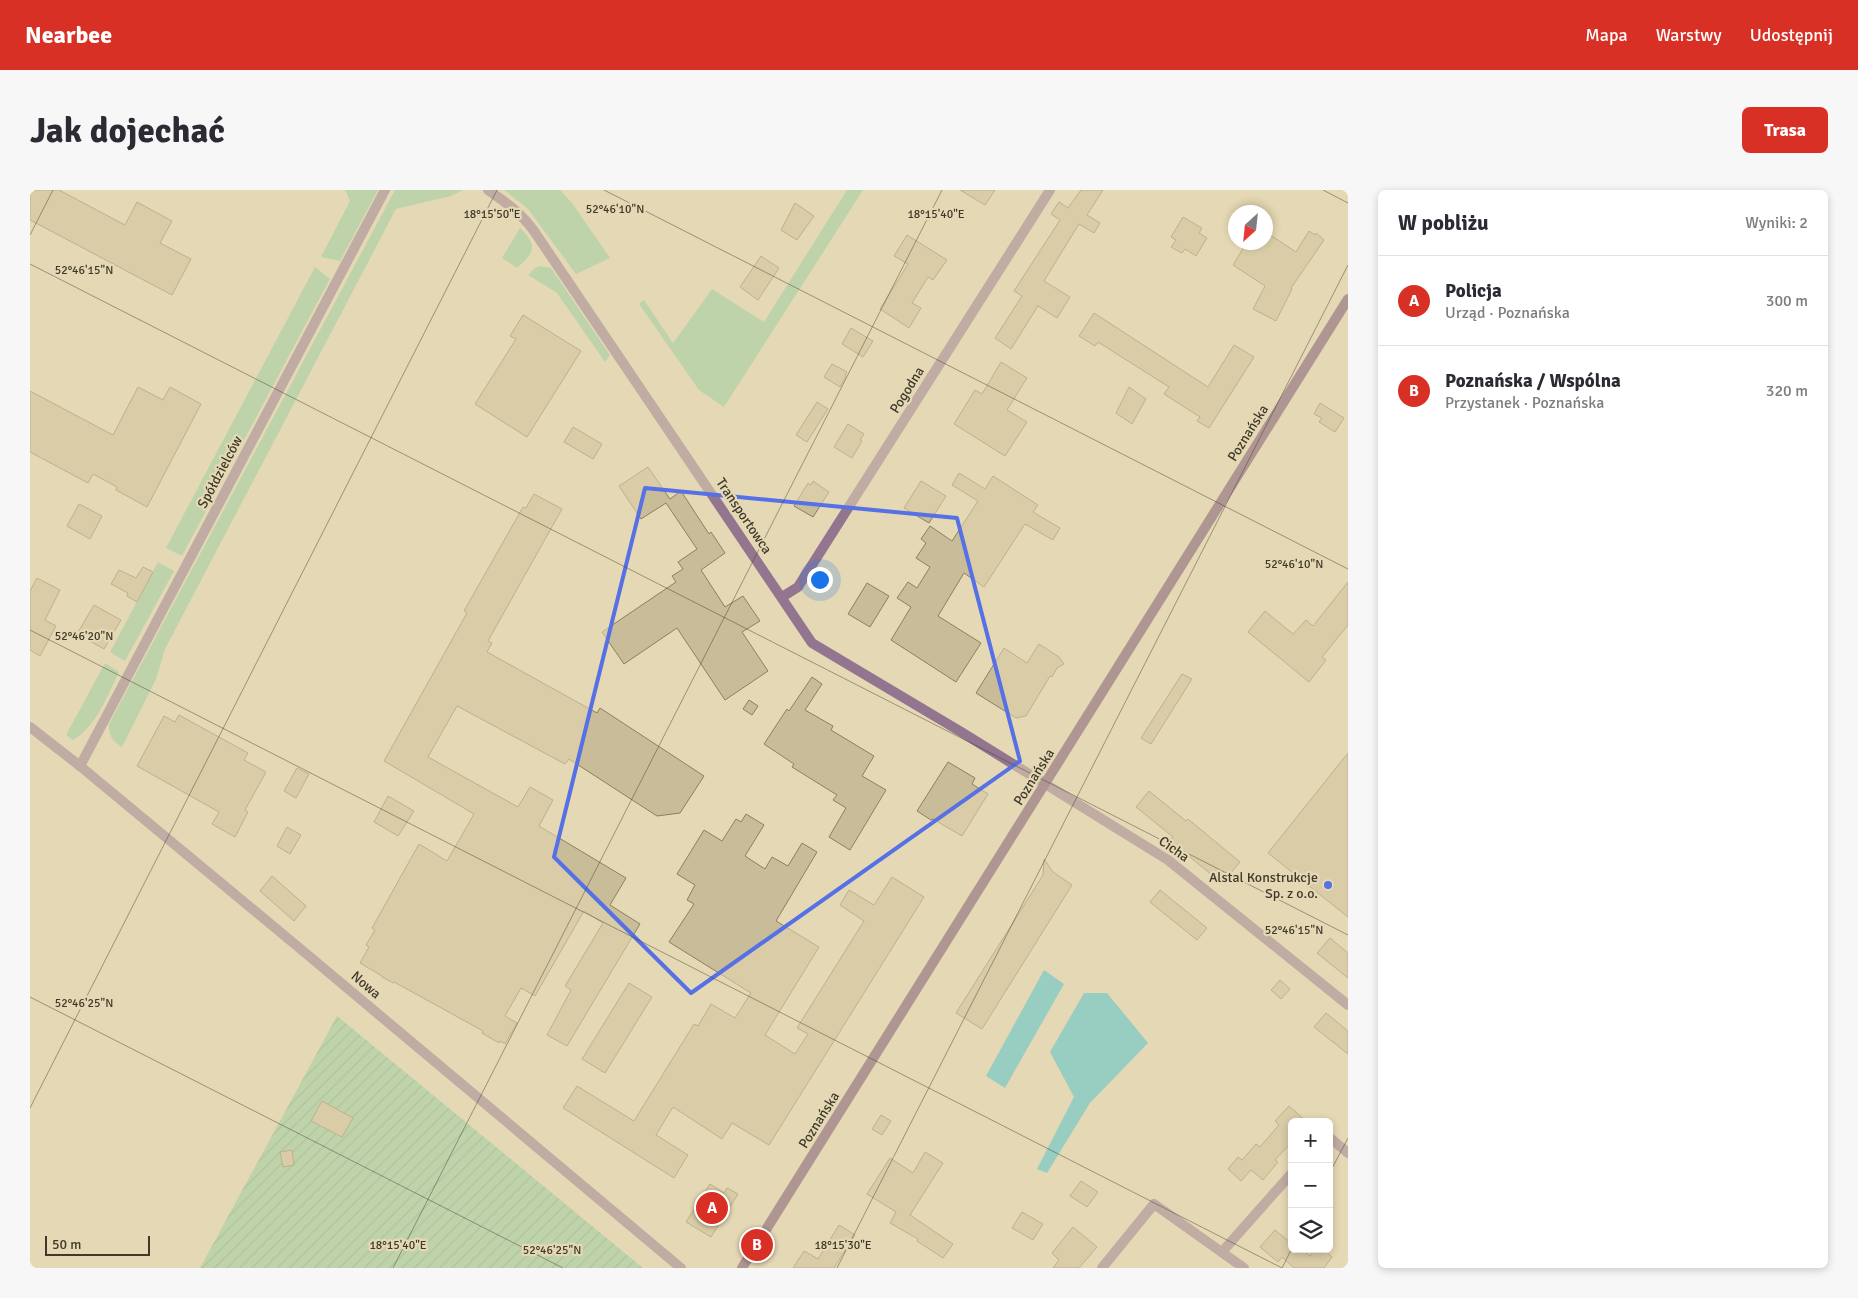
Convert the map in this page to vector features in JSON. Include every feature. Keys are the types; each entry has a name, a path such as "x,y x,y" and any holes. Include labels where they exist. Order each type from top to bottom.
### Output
{"main road":[{"name":"Poznańska","path":"742,1268 1348,299"}],"street":[{"name":"Spółdzielców","path":"80,766 385,190"},
{"name":"Transportowca","path":"488,190 507,203 527,221 812,643 1045,784"},
{"name":"Pogodna","path":"782,597 798,587 1050,190"},
{"name":"Nowa","path":"30,727 80,766 303,951 681,1268"},
{"name":"Cicha","path":"1045,784 1168,860 1348,1005"},
{"path":"1333,1141 1348,1153"},
{"path":"1222,1252 1288,1178"},
{"path":"1102,1268 1154,1204 1244,1268"}],"highlighted area":[{"path":"645,488 957,518 1020,761 691,993 554,857"}],"green space":[{"path":"345,190 378,190 340,261 321,257 350,201"},
{"path":"395,190 463,190 451,196 396,209 165,649 156,679 122,747 112,738 109,724"},
{"path":"504,190 560,190 572,203 610,258 576,274 528,209"},
{"path":"847,190 863,190 724,407 699,390 639,304 644,300 673,343 712,289 764,322"},
{"path":"520,228 530,240 532,249 528,258 517,268 502,258"},
{"path":"540,266 551,268 610,355 605,362 557,293 528,275"},
{"path":"315,267 330,279 182,556 166,548"},
{"path":"158,562 174,571 125,661 110,652"},
{"path":"105,663 119,672 95,719 89,727 73,740 66,735"},
{"path":"337,1016 643,1268 200,1268"}],"water":[{"path":"1044,970 1064,984 1005,1088 986,1076"},
{"path":"1084,993 1107,993 1148,1043 1090,1103 1047,1173 1037,1169 1074,1097 1050,1052"}],"building":[{"path":"30,190 59,190 125,225 137,202 172,221 160,243 191,259 172,295 30,220"},
{"path":"960,190 995,190 985,205"},
{"path":"1081,190 1103,190 1087,215 1100,223 1094,233 1079,224 1044,281 1070,297 1057,318 1038,306 1011,349 995,338 1022,296 1014,291 1060,220 1051,214 1059,202 1068,208"},
{"path":"795,203 814,216 797,240 781,230"},
{"path":"1183,217 1202,228 1199,233 1207,238 1196,256 1185,249 1182,253 1171,247 1176,240 1171,237"},
{"path":"1309,231 1315,235 1316,233 1324,240 1291,288 1276,321 1253,309 1265,286 1233,265 1242,250 1273,250 1273,237 1296,252"},
{"path":"907,235 947,260 933,280 928,277 912,303 921,308 909,328 880,309 908,264 894,256"},
{"path":"761,256 779,268 758,300 740,287"},
{"path":"1094,313 1208,387 1234,345 1254,357 1209,428 1197,421 1200,417 1164,394 1169,387 1098,342 1095,346 1079,336"},
{"path":"523,315 581,351 527,437 475,404 516,339 510,336"},
{"path":"851,328 873,341 863,357 842,344"},
{"path":"1001,362 1027,378 1007,410 1027,422 1005,456 954,424 975,390 982,394"},
{"path":"832,364 847,372 840,387 824,377"},
{"path":"138,387 163,400 170,387 201,404 147,507 116,490 117,487 93,474 88,483 30,452 30,391 113,435"},
{"path":"1129,387 1146,399 1132,424 1116,413"},
{"path":"817,402 828,409 807,442 796,435"},
{"path":"1320,403 1344,418 1335,432 1319,422 1322,418 1314,414"},
{"path":"848,424 864,434 852,458 834,447"},
{"path":"573,427 602,444 593,459 564,442"},
{"path":"648,467 670,499 681,491 709,534 711,532 725,553 701,570 725,607 743,596 760,621 742,632 768,671 725,700 677,628 624,664 602,632 676,582 672,576 683,569 678,562 697,549 666,503 641,519 619,486"},
{"path":"959,473 985,489 993,476 1038,505 1033,512 1060,528 1053,540 1025,524 984,587 964,573 938,616 981,643 956,682 891,640 911,607 897,598 908,582 917,588 930,567 916,558 926,543 921,539 930,526 952,541 978,501 952,485"},
{"path":"813,481 829,492 813,517 794,506 808,483 811,485"},
{"path":"921,481 946,496 929,523 904,508"},
{"path":"534,494 562,509 488,641 492,643 487,652 597,713 600,708 704,776 680,813 657,816 569,759 565,764 457,706 428,757 518,807 530,787 553,800 539,826 626,878 610,905 640,924 567,1046 547,1035 571,990 565,986 603,923 584,911 535,996 521,988 505,1016 517,1023 505,1044 500,1041 499,1043 482,1033 483,1031 382,977 360,963 369,947 366,945 375,930 372,928 419,844 447,861 474,814 384,761 467,613 464,611 523,507 526,508"},
{"path":"79,504 102,516 90,539 67,526"},
{"path":"143,567 153,572 137,602 127,596 128,593 111,584 119,570 136,578"},
{"path":"37,578 60,590 45,620 56,626 40,656 30,650 30,591"},
{"path":"1348,582 1348,625 1322,657 1326,660 1309,682 1248,632 1265,611 1293,634 1306,620 1313,626"},
{"path":"867,583 889,596 870,627 848,614"},
{"path":"94,605 121,620 104,649 77,634"},
{"path":"1039,644 1059,657 1064,664 1057,668 1052,677 1050,676 1026,716 1016,718 976,693 1004,648 1027,663"},
{"path":"1182,674 1192,679 1151,744 1141,738"},
{"path":"812,677 822,684 805,710 833,726 831,730 874,756 862,776 886,790 850,850 829,837 846,808 833,800 837,795 792,767 794,764 764,744 787,709 789,711"},
{"path":"749,700 758,706 752,715 743,709"},
{"path":"179,715 248,753 244,760 266,772 245,810 248,812 235,837 212,824 219,812 137,766 164,716 175,722"},
{"name":"Alstal Konstrukcje Sp. z o.o.","path":"1348,753 1348,917 1268,853"},
{"path":"948,762 975,778 972,784 988,794 962,836 917,811"},
{"path":"297,768 309,774 296,798 284,791"},
{"path":"1149,791 1186,821 1188,819 1240,862 1222,883 1170,841 1173,837 1136,807"},
{"path":"388,796 414,811 398,836 374,822"},
{"path":"746,814 764,825 745,856 765,869 772,857 788,866 802,843 817,852 776,921 819,947 765,1035 795,1054 808,1034 797,1028 864,921 840,905 849,890 874,905 892,877 924,897 769,1145 732,1123 722,1139 673,1107 656,1135 688,1155 674,1178 563,1108 577,1086 634,1121 694,1024 698,1026 711,1004 735,1018 751,993 669,942 694,904 687,900 695,885 677,874 704,830 722,841 736,819 741,822"},
{"path":"287,827 301,835 290,854 277,846"},
{"path":"1044,859 1053,872 1072,885 982,1029 956,1013 1043,875"},
{"path":"272,876 306,906 294,921 260,891"},
{"path":"1160,890 1207,928 1197,940 1150,902"},
{"path":"1330,938 1348,953 1348,978 1317,953"},
{"path":"1280,980 1290,989 1281,999 1271,990"},
{"path":"629,983 652,997 605,1073 582,1059"},
{"path":"1326,1013 1348,1031 1348,1054 1314,1027"},
{"path":"322,1101 353,1118 342,1137 311,1121"},
{"path":"1289,1106 1302,1118 1288,1118 1288,1146 1275,1160 1278,1162 1263,1180 1251,1170 1241,1181 1228,1169 1238,1157 1242,1160 1256,1144 1260,1147 1279,1125 1275,1121"},
{"path":"881,1115 891,1121 882,1135 872,1129"},
{"path":"292,1150 294,1165 283,1167 280,1152"},
{"path":"925,1152 943,1163 910,1215 953,1244 943,1258 917,1241 918,1239 890,1223 896,1212 867,1194 890,1158 913,1173"},
{"path":"1081,1181 1098,1192 1087,1207 1070,1196"},
{"path":"710,1184 724,1193 727,1188 738,1194 711,1237 686,1222"},
{"path":"1022,1212 1043,1224 1033,1240 1012,1228"},
{"path":"839,1225 855,1235 834,1268 793,1268 804,1251 818,1259"},
{"path":"1073,1227 1097,1247 1079,1268 1053,1268 1059,1260 1052,1253"},
{"path":"1275,1230 1288,1241 1288,1253 1306,1253 1310,1256 1313,1253 1328,1253 1332,1257 1324,1268 1294,1268 1282,1257 1278,1262 1260,1247"}],"place":[{"name":"Alstal Konstrukcje Sp. z o.o.","path":"1328,885"},
{"name":"Policja","path":"712,1208"},
{"name":"Poznańska / Wspólna","path":"757,1245"}]}
